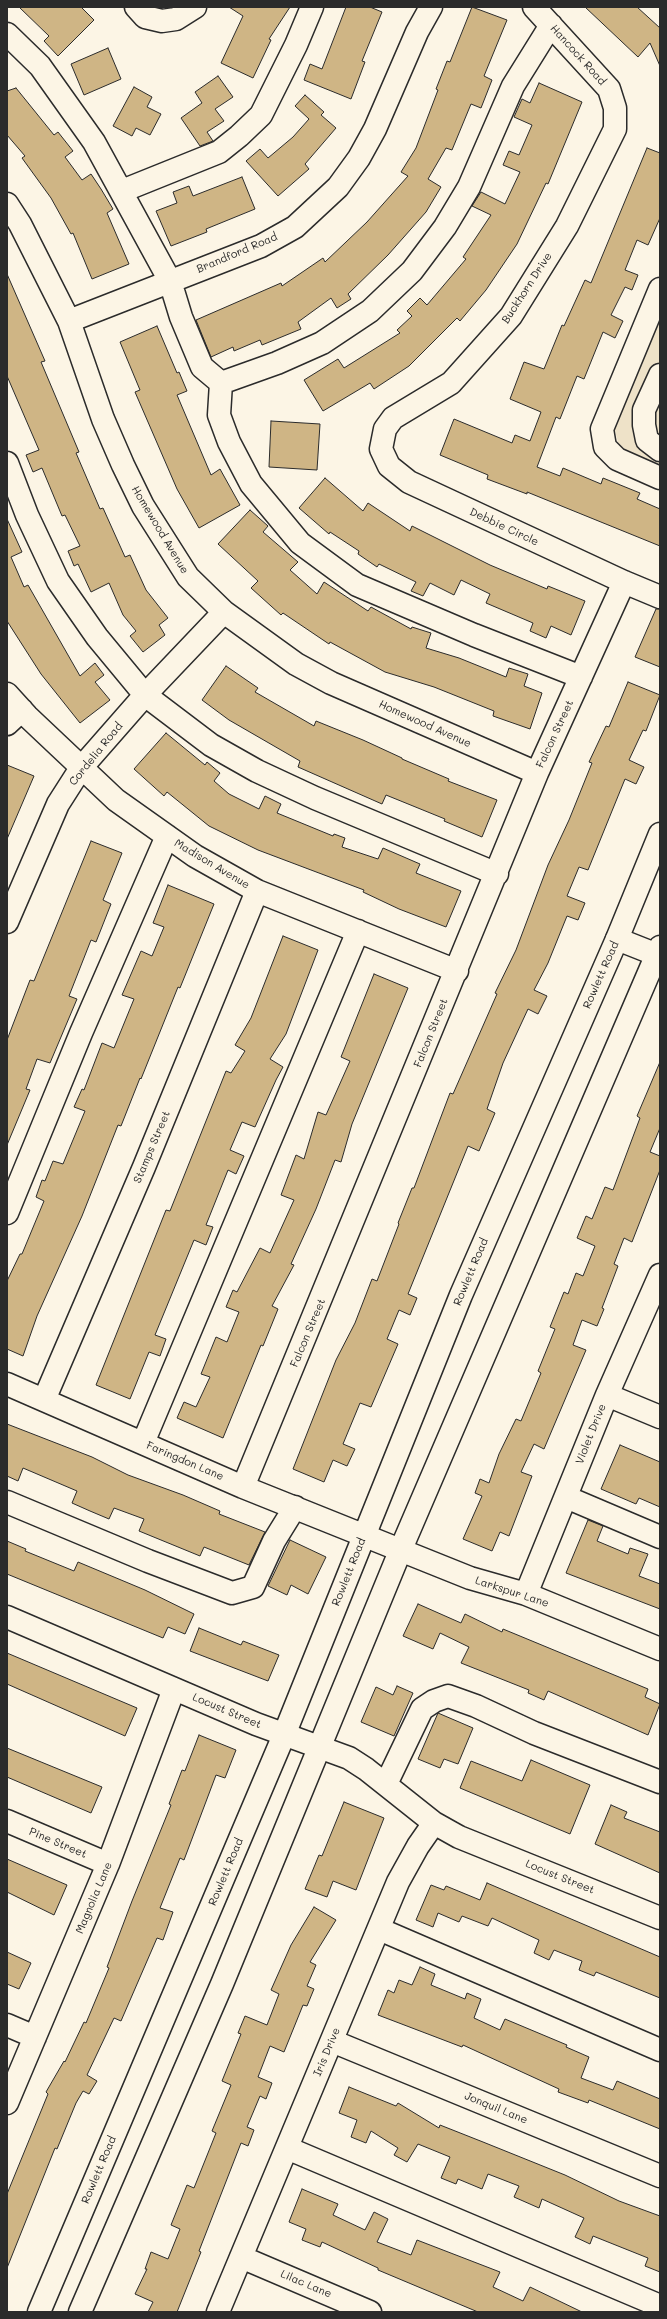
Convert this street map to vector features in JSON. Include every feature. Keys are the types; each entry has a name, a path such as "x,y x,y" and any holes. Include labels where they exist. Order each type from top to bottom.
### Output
{"street":[{"path":"136,7 145,17 162,21 176,19 195,7"},
{"path":"122,191 219,152 239,136 261,115 296,45 312,7"},
{"name":"Brandford Road","path":"69,321 260,246 295,227 338,187 359,158 375,129 417,32 431,7"},
{"name":"Hancock Road","path":"534,7 609,89 615,108"},
{"path":"221,383 278,363 322,343 370,311 412,271 445,227 469,187 513,86 551,26"},
{"path":"7,34 44,73 94,142 170,281 180,317 202,368 221,383"},
{"name":"Buckhorn Drive","path":"385,429 393,418 451,382 511,316 570,219 615,129 615,108"},
{"name":"Homewood Avenue","path":"7,204 20,224 69,321 103,419 143,506 188,577 224,612 296,664 331,683 537,773"},
{"path":"660,289 602,429 605,446 617,459 660,478"},
{"path":"660,375 644,410 644,425 648,440 660,450"},
{"path":"221,383 219,415 229,442 251,484 300,543 357,585 474,636 581,677"},
{"name":"Debbie Circle","path":"385,429 381,449 389,466 409,482 624,582 660,597"},
{"path":"7,463 27,515 58,581 97,637 145,694 212,745 258,771 315,798 497,874"},
{"name":"Falcon Street","path":"243,1486 497,874 537,773 624,582"},
{"name":"Cordelia Road","path":"7,922 58,804 81,768 145,694 224,612"},
{"name":"Madison Avenue","path":"7,694 14,717 81,768 116,800 194,856 257,891 457,971"},
{"name":"Rowlett Road","path":"39,2312 284,1734 461,1294 617,939 660,834"},
{"path":"7,1213 81,1033 167,836"},
{"name":"Stamps Street","path":"44,1400 144,1167 257,891"},
{"path":"143,1443 358,931"},
{"path":"80,2312 222,1984 401,1549 659,953 617,939"},
{"name":"Violet Drive","path":"526,1594 607,1394 655,1301 660,1275"},
{"name":"Faringdon Lane","path":"7,1384 243,1486 364,1535"},
{"path":"607,1394 660,1417"},
{"path":"566,1497 660,1538"},
{"path":"7,1502 148,1561 232,1593 253,1587 274,1541 295,1507"},
{"name":"Larkspur Lane","path":"364,1535 470,1578 526,1594 660,1649"},
{"name":"Locust Street","path":"7,1617 174,1689 319,1749 349,1758 386,1784 434,1823 459,1837 660,1918"},
{"name":"Magnolia Lane","path":"7,2103 108,1864 174,1689"},
{"path":"386,1784 422,1709 434,1701 448,1696 476,1706 534,1733 660,1782"},
{"name":"Pine Street","path":"7,1821 108,1864"},
{"name":"Iris Drive","path":"218,2312 398,1882 418,1846 434,1823"},
{"path":"379,1929 660,2050"},
{"path":"7,2025 35,2037"},
{"name":"Jonquil Lane","path":"332,2041 660,2176"},
{"path":"287,2148 660,2306"},
{"name":"Lilac Lane","path":"241,2257 370,2312"}],"shaded area":[{"path":"660,316 660,467 619,446 614,427"}],"building":[{"path":"19,7 81,7 94,20 58,56 44,41 49,36"},
{"path":"229,7 290,7 269,39 271,40 253,78 221,63 243,16"},
{"path":"346,7 370,7 382,12 362,61 365,62 351,99 304,80 310,64 322,69"},
{"path":"472,7 507,20 484,76 492,80 481,108 471,104 452,150 446,148 428,179 441,187 426,212 388,255 348,294 351,299 337,308 331,298 298,322 301,329 262,345 260,340 234,351 233,347 211,357 196,320 281,283 282,286 323,258 325,262 367,222 408,176 401,172 416,148 438,90 436,89 447,61 450,62"},
{"path":"585,7 637,7 660,28 660,66 650,43 638,57"},
{"path":"108,48 121,79 84,95 71,64"},
{"path":"218,76 233,97 215,109 224,121 207,132 213,141 200,146 181,118 202,103 195,92"},
{"path":"539,83 582,102 548,184 546,183 517,244 486,290 460,321 457,318 409,366 374,389 370,383 323,411 304,380 338,359 344,368 400,333 397,330 412,316 407,311 420,298 427,305 466,259 463,257 491,215 472,206 481,192 505,204 520,172 503,165 509,151 519,155 532,125 514,117 522,99 530,103"},
{"path":"134,87 152,97 147,107 161,114 150,135 136,128 132,136 113,126"},
{"path":"16,88 54,135 58,132 73,151 65,157 82,180 91,174 101,189 113,209 107,213 129,264 92,279 73,233 71,234 51,198 22,158 25,156 7,135 7,91"},
{"path":"305,95 324,112 321,115 336,128 305,164 309,169 278,196 246,161 260,149 268,158 293,137 309,119 295,106"},
{"path":"647,148 660,153 660,218 648,245 637,240 625,270 638,275 632,290 625,287 611,315 623,321 615,338 603,332 584,379 577,376 560,419 556,417 537,467 560,476 563,468 601,484 603,478 640,493 637,499 660,509 660,546 527,492 527,494 487,479 488,475 440,455 454,419 512,443 515,435 530,441 541,412 510,399 524,362 544,369 562,325 564,326 585,280 591,283"},
{"path":"242,177 255,209 206,229 207,232 171,246 156,211 177,203 173,192 189,186 193,196"},
{"path":"7,274 45,361 41,362 79,452 76,453 100,509 103,508 125,557 130,555 146,590 168,618 159,625 165,635 143,652 130,636 136,631 123,615 109,583 91,592 78,564 74,566 68,551 80,546 65,515 62,516 42,468 33,472 26,455 39,450 7,376"},
{"path":"157,326 177,373 179,372 187,391 177,395 211,475 220,469 240,505 199,528 177,489 135,392 140,390 120,342"},
{"path":"271,421 320,424 317,470 269,467"},
{"path":"325,478 363,511 368,503 410,531 412,526 490,565 547,589 548,586 585,601 571,635 551,626 546,638 530,631 533,623 486,603 490,594 461,580 454,595 430,583 423,596 411,591 416,582 379,564 377,567 358,554 359,551 330,532 329,534 299,508"},
{"path":"250,510 268,526 263,532 298,562 290,570 317,594 324,582 368,611 371,607 411,629 412,627 431,633 426,648 459,658 506,677 509,668 528,674 524,686 542,693 530,729 493,716 494,711 434,687 385,672 330,642 329,644 283,613 281,615 251,588 258,581 218,544"},
{"path":"7,519 22,552 11,557 24,587 28,585 80,676 95,663 104,675 95,682 110,700 80,723 41,674 7,621"},
{"path":"656,609 660,609 660,667 635,657"},
{"path":"226,666 258,688 255,692 314,726 316,721 363,740 449,779 448,781 497,800 482,837 444,821 445,819 386,795 382,804 298,767 300,761 229,720 202,700"},
{"path":"628,682 660,695 646,731 643,730 629,760 644,767 636,784 625,779 588,870 579,867 567,896 585,903 578,920 567,916 548,963 534,990 547,996 538,1014 528,1009 503,1063 487,1109 495,1113 479,1151 468,1146 408,1294 417,1298 410,1315 399,1310 387,1339 398,1344 371,1407 360,1403 343,1444 355,1449 347,1466 333,1460 324,1482 293,1469 336,1360 355,1323 372,1279 377,1281 399,1224 398,1223 412,1188 414,1188 450,1093 453,1094 497,994 495,993 516,950 548,865 569,820 592,763 589,762 606,726 609,727"},
{"path":"166,733 205,765 207,762 220,773 214,781 229,794 259,809 265,796 281,804 277,813 333,836 334,834 345,838 342,847 378,859 383,848 420,864 416,873 461,891 446,927 399,909 363,892 364,890 258,850 209,826 167,792 164,796 134,769"},
{"path":"7,765 34,776 7,839"},
{"path":"91,841 122,853 103,900 111,904 96,942 91,940 69,996 77,999 50,1063 37,1059 26,1089 30,1090 7,1145 7,1040 30,980 34,981"},
{"path":"168,885 214,904 121,1126 118,1125 82,1216 37,1316 23,1356 7,1349 7,1281 20,1254 22,1254 44,1201 36,1197 42,1180 45,1181 53,1161 63,1164 85,1111 74,1107 82,1089 84,1090 102,1043 114,1048 134,999 122,995 141,951 152,956 164,927 153,923"},
{"path":"283,936 318,950 286,1034 270,1059 283,1067 255,1127 242,1122 230,1150 244,1156 236,1174 228,1170 206,1225 213,1227 206,1245 194,1240 155,1335 166,1339 160,1356 149,1352 130,1399 96,1385 166,1210 170,1211 226,1071 231,1073 245,1051 235,1045 251,1018"},
{"path":"374,974 408,988 352,1124 341,1162 335,1160 316,1209 291,1264 294,1265 272,1306 278,1309 263,1346 261,1345 223,1438 177,1418 184,1402 196,1407 210,1377 201,1374 216,1337 227,1342 239,1312 226,1307 233,1290 237,1292 260,1248 270,1253 294,1200 281,1195 296,1155 304,1159 318,1112 326,1115 350,1061 341,1057"},
{"path":"660,1062 660,1128 650,1152 660,1156 660,1170 632,1242 624,1238 614,1264 618,1266 602,1308 604,1309 597,1326 582,1320 573,1345 586,1350 544,1449 534,1444 521,1472 532,1476 509,1536 500,1532 492,1551 463,1539 482,1496 475,1493 480,1479 489,1483 499,1454 516,1419 521,1421 541,1373 538,1371 555,1329 550,1327 564,1292 568,1294 576,1273 583,1276 595,1246 577,1238 586,1216 592,1219 605,1187 613,1190 640,1118 637,1116"},
{"path":"7,1424 92,1457 128,1475 183,1495 220,1511 219,1514 265,1532 249,1565 204,1547 200,1556 139,1531 144,1519 114,1508 109,1519 90,1511 72,1503 77,1491 23,1468 18,1481 7,1476"},
{"path":"620,1445 660,1462 660,1507 639,1498 636,1504 601,1489"},
{"path":"588,1520 603,1526 597,1541 628,1554 630,1548 648,1554 639,1576 660,1584 660,1609 566,1573"},
{"path":"290,1540 326,1557 308,1594 291,1585 287,1595 268,1586"},
{"path":"7,1541 26,1549 25,1551 74,1571 78,1562 145,1590 194,1614 185,1634 168,1627 163,1638 7,1574"},
{"path":"418,1604 461,1623 465,1614 502,1632 503,1629 648,1689 645,1697 660,1704 648,1735 548,1691 544,1700 528,1693 529,1690 461,1663 469,1647 440,1633 433,1649 403,1636"},
{"path":"199,1628 241,1645 243,1641 279,1655 268,1681 190,1651"},
{"path":"7,1653 137,1708 125,1736 7,1684"},
{"path":"397,1686 413,1693 394,1736 361,1722 376,1687 393,1695"},
{"path":"438,1713 473,1728 458,1764 444,1759 440,1768 418,1759"},
{"path":"199,1735 236,1750 225,1778 216,1775 184,1860 180,1858 160,1908 173,1912 163,1940 157,1938 121,2021 114,2018 87,2075 97,2081 89,2094 83,2091 76,2103 57,2149 55,2148 7,2268 7,2194 48,2094 46,2092 64,2061 65,2062 84,2022 86,2023 109,1968 107,1967 132,1901 171,1805 169,1804 182,1770 185,1771"},
{"path":"7,1748 102,1787 91,1813 7,1777"},
{"path":"531,1760 590,1785 570,1834 460,1788 471,1761 522,1781"},
{"path":"344,1802 384,1818 356,1890 333,1881 327,1897 305,1889 319,1855 322,1856"},
{"path":"611,1805 627,1812 624,1818 660,1832 660,1873 595,1844"},
{"path":"7,1859 67,1885 54,1915 7,1892"},
{"path":"487,1883 660,1957 660,1998 596,1972 594,1976 579,1970 582,1961 554,1950 549,1960 534,1953 539,1940 492,1918 488,1926 462,1916 459,1922 438,1913 433,1927 416,1920 431,1885 444,1890 446,1886 480,1900"},
{"path":"314,1907 336,1920 310,1962 316,1965 307,1986 314,1989 307,2006 303,2005 284,2052 270,2046 258,2077 272,2083 266,2099 260,2096 247,2127 254,2130 248,2146 241,2143 177,2312 148,2312 153,2302 135,2294 147,2269 145,2269 151,2252 168,2259 180,2229 171,2225 187,2185 194,2188 216,2133 212,2131 231,2085 222,2081 241,2034 238,2033 245,2016 267,2025 279,1994 271,1990 291,1945"},
{"path":"7,1952 31,1963 19,1989 7,1984"},
{"path":"420,1967 435,1974 431,1985 465,1999 467,1993 481,1999 474,2018 500,2030 505,2019 567,2045 566,2047 589,2057 581,2078 613,2090 617,2081 660,2099 660,2129 589,2100 588,2103 558,2092 559,2089 463,2045 462,2047 378,2015 388,1990 394,1993 399,1980 412,1985"},
{"path":"349,2087 396,2106 398,2103 439,2128 440,2125 483,2142 565,2175 619,2201 660,2216 660,2272 645,2266 648,2258 593,2236 590,2244 575,2237 584,2218 542,2199 539,2208 514,2197 519,2186 488,2174 482,2189 458,2179 456,2184 441,2178 450,2157 418,2144 407,2162 394,2155 398,2148 371,2131 366,2143 351,2137 357,2120 339,2113"},
{"path":"302,2189 338,2204 333,2215 365,2230 374,2212 388,2219 377,2242 411,2255 417,2240 500,2272 493,2287 523,2301 530,2287 582,2312 478,2312 378,2270 378,2268 322,2242 320,2247 302,2240 306,2229 289,2222"}]}
